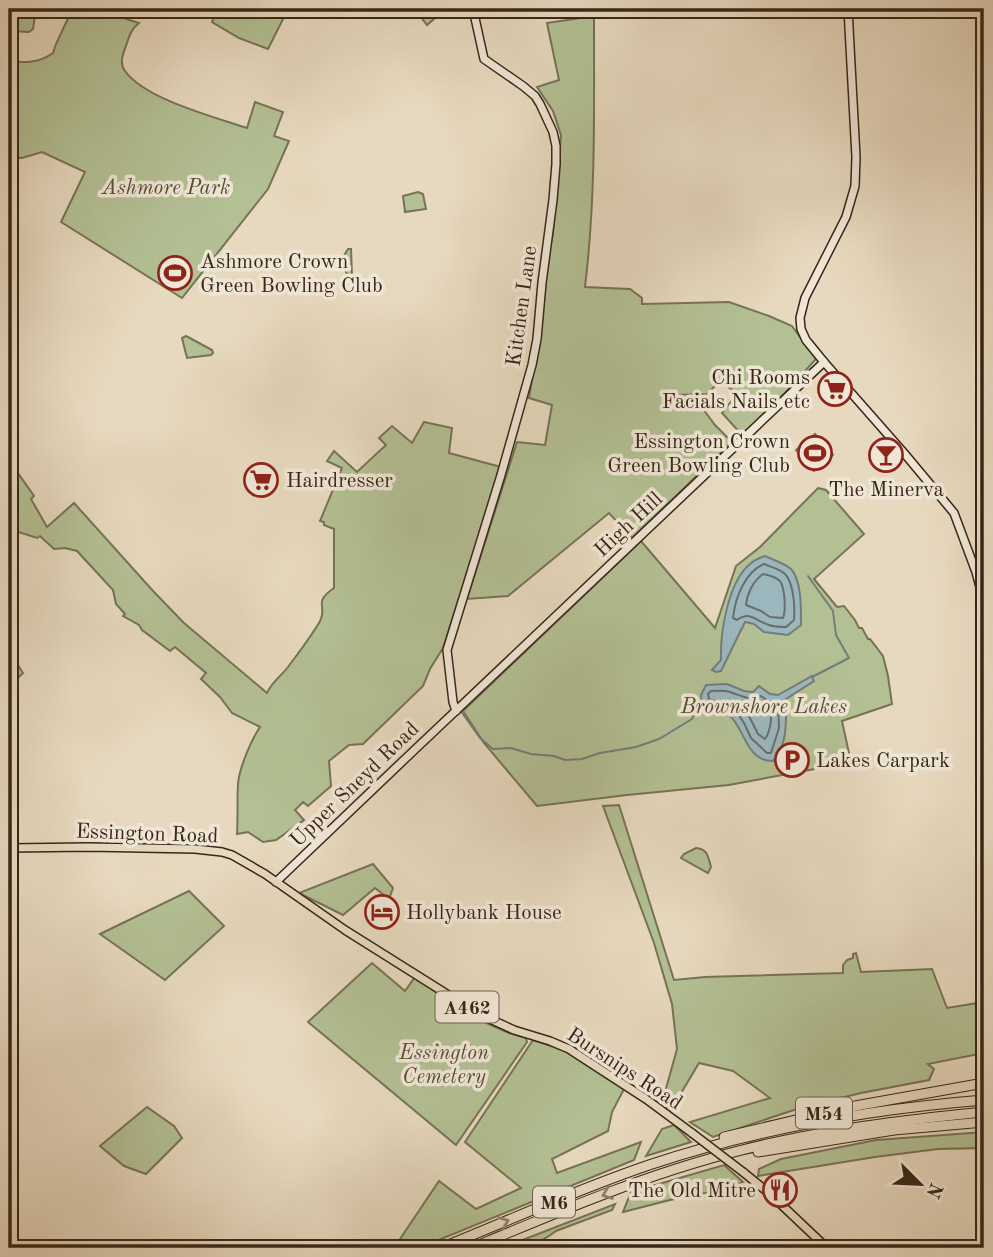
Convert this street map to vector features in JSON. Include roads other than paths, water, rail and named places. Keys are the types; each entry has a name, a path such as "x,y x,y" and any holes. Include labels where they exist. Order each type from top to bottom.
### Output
{"highway":[{"path":"853,1116 879,1106 978,1088 984,1084"},
{"name":"M54","path":"668,1160 684,1149 763,1127 855,1106 984,1084"},
{"name":"M6","path":"441,1248 649,1165 722,1143 853,1116 984,1100"},
{"name":"M6","path":"472,1248 625,1187 741,1150 829,1131 984,1112"},
{"path":"940,1116 984,1120"},
{"name":"M54","path":"695,1163 713,1163 855,1135 984,1120"}],"main road":[{"name":"Essington Road","path":"9,848 89,847 213,851 232,855 276,882"},
{"name":"Bursnips Road","path":"276,882 345,930 477,1013 514,1030 569,1049 656,1106 743,1172 827,1248"}],"street":[{"name":"Kitchen Lane","path":"456,711 447,650 502,475 532,365 556,164 556,146 540,104 529,90 484,59 473,9"},
{"path":"848,9 856,157 855,186 846,217 802,306 800,318 803,335 954,513 964,536 984,602"},
{"name":"High Hill","path":"456,711 824,362"},
{"name":"Upper Sneyd Road","path":"276,882 456,711"}],"water":[{"path":"765,556 788,567 795,574 800,596 801,625 788,635 764,632 754,624 745,622 721,671 716,672 712,670 721,660 724,623 736,583 750,564"},
{"path":"812,676 814,681 786,699 784,740 773,761 764,760 751,750 728,714 702,703 701,695 706,685 727,684 753,692 759,686 770,694 778,695"}],"waterway":[{"path":"808,576 833,611 836,635 849,658 812,677"},
{"path":"460,710 480,738 493,749 511,748 565,760 636,747 659,739 692,719 701,700"}],"place":[{"name":"Ashmore Crown Green Bowling Club","path":"175,273"},
{"name":"Chi Rooms Facials Nails etc","path":"835,389"},
{"name":"Essington Crown Green Bowling Club","path":"815,453"},
{"name":"The Minerva","path":"886,455"},
{"name":"Hairdresser","path":"261,480"},
{"name":"Lakes Carpark","path":"792,760"},
{"name":"Hollybank House","path":"382,912"},
{"name":"The Old Mitre","path":"780,1190"}],"park label":[{"name":"Ashmore Park","path":"166,187"},
{"name":"Brownshore Lakes","path":"764,706"},
{"name":"Essington Cemetery","path":"444,1064"}]}
